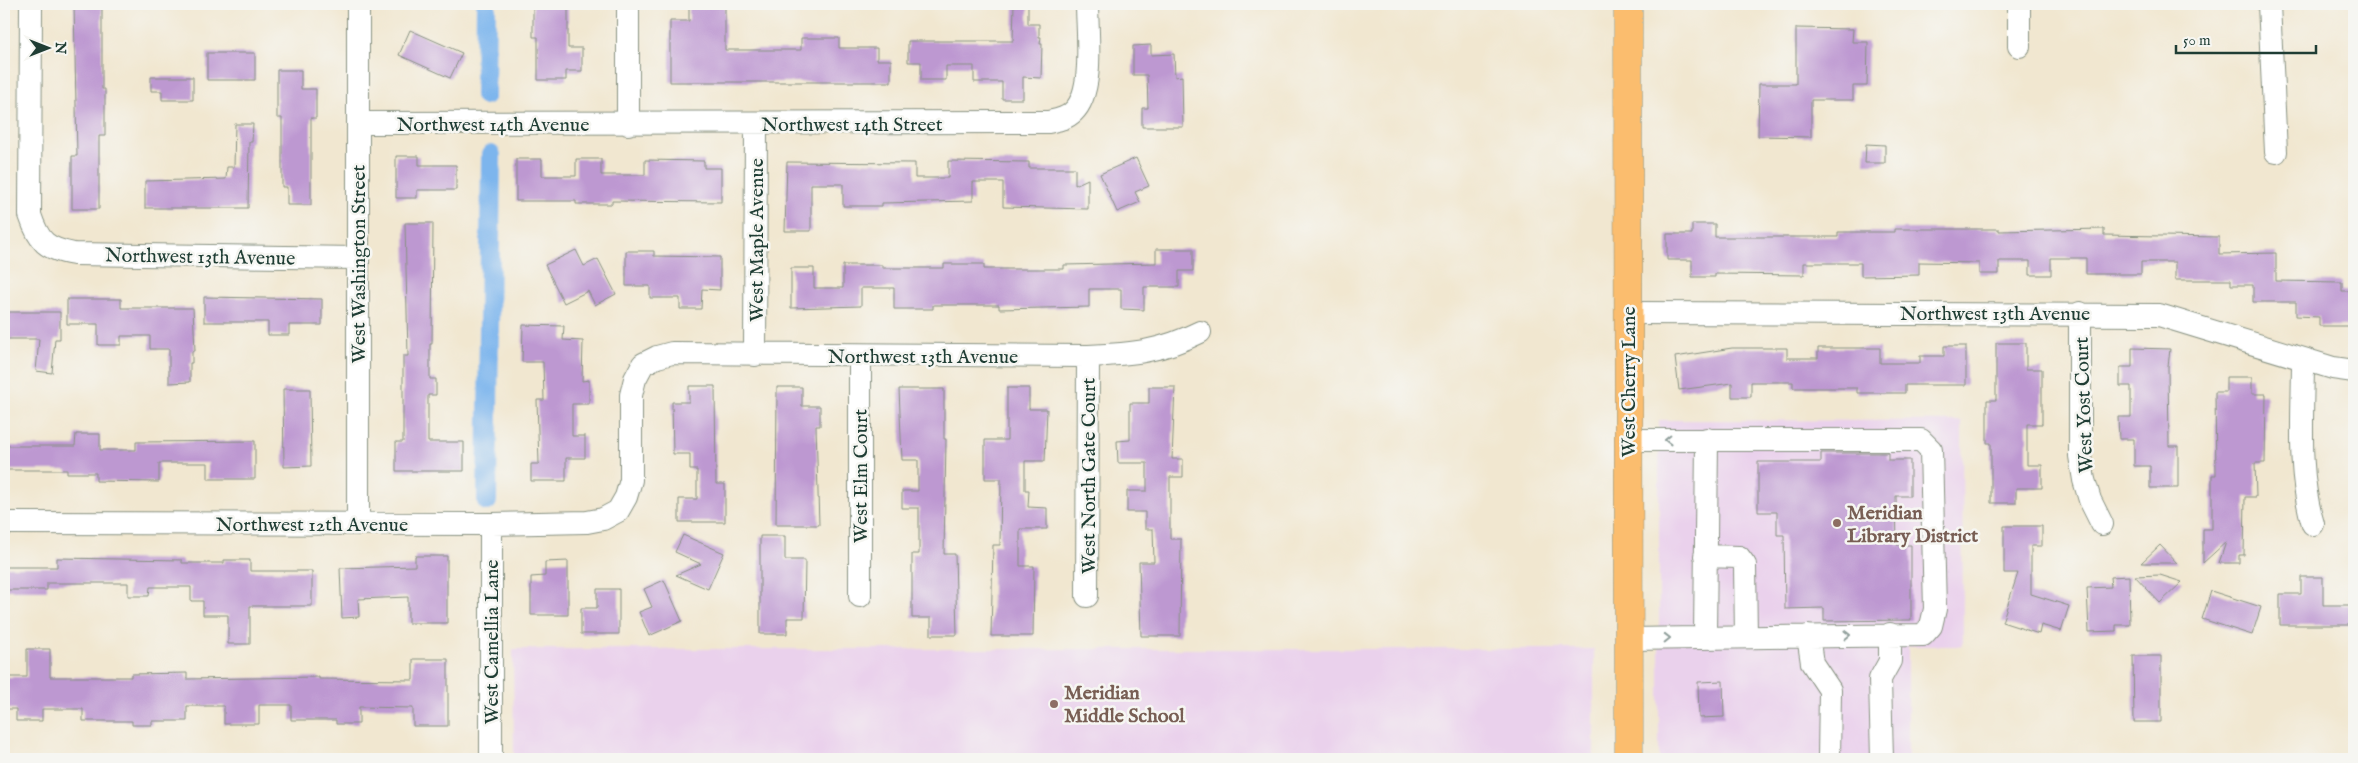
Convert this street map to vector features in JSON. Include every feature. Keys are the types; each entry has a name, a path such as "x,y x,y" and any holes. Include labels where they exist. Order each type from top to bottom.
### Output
{"main road":[{"name":"West Cherry Lane","path":"1628,4 1629,759"}],"street":[{"name":"Northwest 13th Avenue","path":"31,4 30,215 36,232 44,244 58,251 74,254 358,258"},
{"name":"West Washington Street","path":"358,4 358,524"},
{"path":"628,4 628,124"},
{"name":"Northwest 14th Street","path":"628,124 1048,122 1062,119 1074,112 1082,98 1087,80 1087,4"},
{"path":"2019,4 2019,46"},
{"path":"2269,4 2276,152"},
{"name":"Northwest 14th Avenue","path":"358,123 628,124"},
{"name":"West Maple Avenue","path":"755,355 756,124"},
{"name":"Northwest 13th Avenue","path":"1627,313 2080,313 2159,315 2333,368 2354,371"},
{"name":"West Yost Court","path":"2080,313 2080,456 2086,487 2102,524"},
{"name":"Northwest 13th Avenue","path":"618,511 626,497 630,480 631,395 635,379 643,364 657,357 672,353 1088,356 1134,354 1175,344 1200,332"},
{"name":"West Elm Court","path":"860,355 860,596"},
{"name":"West North Gate Court","path":"1087,596 1088,356"},
{"path":"2303,359 2303,479 2313,524"},
{"path":"1705,638 1706,439"},
{"path":"1629,440 1921,440 1931,450 1935,609 1931,626 1922,635 1629,638"},
{"name":"Northwest 12th Avenue","path":"4,523 491,524 587,522 603,519 618,511"},
{"name":"West Camellia Lane","path":"491,524 491,759"},
{"path":"1705,556 1739,557 1745,565 1746,637"},
{"path":"1882,759 1880,679 1890,661 1890,634"},
{"path":"1808,636 1812,663 1830,690 1829,759"}],"shaded area":[{"path":"1659,420 1962,421 1963,646 1908,646 1908,759 1659,759"},
{"name":"Meridian Middle School","path":"513,649 1594,649 1594,759 514,759"}],"building":[{"path":"74,4 102,4 102,89 105,89 105,136 99,136 99,209 72,209 72,156 77,156"},
{"path":"533,4 568,4 568,48 582,48 582,71 566,71 566,80 538,80 538,37 533,37"},
{"path":"689,4 725,4 725,50 801,50 801,38 839,38 839,48 877,48 877,60 891,60 891,82 670,82 670,21 689,21"},
{"path":"1014,4 1028,4 1028,24 1039,24 1040,44 1042,44 1041,78 1023,77 1023,99 1002,99 1002,82 974,82 974,66 946,66 946,80 921,80 921,62 908,62 908,41 1013,41"},
{"path":"1796,28 1853,29 1852,42 1868,42 1867,86 1853,86 1853,100 1811,100 1811,137 1758,136 1759,84 1796,84"},
{"path":"410,30 462,53 450,78 399,55"},
{"path":"1151,45 1151,55 1174,54 1175,77 1182,76 1183,127 1142,127 1142,108 1148,108 1147,75 1133,75 1133,46"},
{"path":"207,53 255,53 255,80 207,80"},
{"path":"277,70 301,70 301,89 316,89 316,118 311,118 311,205 287,205 287,187 282,187 282,118 277,118"},
{"path":"151,77 193,77 193,100 162,100 162,91 151,91"},
{"path":"235,124 253,124 252,142 249,142 248,208 145,208 145,181 226,179 227,167 234,167"},
{"path":"1866,144 1885,145 1885,163 1865,163"},
{"path":"396,156 419,156 419,165 456,165 456,190 417,190 417,198 396,198"},
{"path":"1136,158 1149,186 1135,192 1140,202 1117,212 1100,174"},
{"path":"516,159 542,159 542,176 576,176 576,159 601,159 601,175 645,175 645,160 704,161 704,168 721,168 721,202 612,201 612,204 576,204 576,201 516,201"},
{"path":"948,161 1029,162 1029,168 1075,168 1075,185 1088,179 1088,209 1003,207 1003,182 973,182 973,201 882,203 882,206 843,206 843,184 811,184 811,231 785,231 787,162 915,163 915,178 948,178"},
{"path":"405,223 433,223 430,379 436,379 436,395 428,395 428,442 464,442 464,471 396,471 396,442 403,442 403,356 408,356"},
{"path":"1692,224 1715,224 1715,237 1838,237 1838,232 1894,232 1894,229 1999,229 1999,231 2104,229 2104,235 2219,237 2219,254 2276,253 2276,281 2342,282 2342,291 2354,291 2354,326 2319,326 2319,317 2296,316 2296,302 2253,302 2253,285 2231,285 2231,280 2175,280 2175,262 2141,262 2141,274 2086,274 2086,258 2051,258 2051,275 2030,275 2030,261 1999,261 1999,274 1979,274 1979,263 1919,262 1919,275 1861,276 1861,263 1804,263 1804,275 1715,274 1715,277 1692,277 1692,260 1667,260 1667,234 1692,234"},
{"path":"1156,249 1193,249 1193,271 1179,271 1179,287 1144,287 1144,310 1121,309 1121,289 1089,289 1089,307 999,309 999,305 933,305 933,309 894,309 894,288 861,288 861,306 791,308 791,268 814,268 814,288 843,288 843,265 882,265 882,268 944,268 944,264 984,264 984,269 1064,269 1064,265 1156,263"},
{"path":"576,250 584,266 598,259 616,294 595,305 588,291 564,303 545,265"},
{"path":"626,251 654,251 654,256 720,257 720,290 702,289 701,309 680,309 680,298 650,298 650,286 626,286"},
{"path":"204,297 322,299 322,325 289,325 289,335 268,335 268,322 204,322"},
{"path":"67,299 121,299 121,308 193,308 195,351 192,351 192,363 190,363 190,382 169,383 169,349 150,349 150,336 121,336 121,345 98,345 98,324 67,324"},
{"path":"5,312 60,312 60,339 55,339 52,373 36,371 39,339 5,339"},
{"path":"523,325 564,326 563,340 583,341 582,381 589,380 589,404 572,404 572,436 585,436 585,458 566,458 566,481 531,481 531,464 539,464 537,400 544,400 543,362 522,362"},
{"path":"1996,343 2026,343 2026,369 2042,369 2042,424 2027,424 2027,465 2042,465 2042,488 2016,488 2016,503 1991,503 1991,443 1987,443 1987,400 1996,400"},
{"path":"1944,346 1966,346 1966,385 1905,385 1905,393 1857,393 1857,388 1793,388 1793,382 1751,382 1751,397 1732,397 1732,383 1679,390 1675,357 1732,348 1787,348 1787,358 1818,358 1818,348 1880,348 1880,363 1920,363 1920,356 1944,356"},
{"path":"2132,348 2170,349 2168,367 2169,446 2178,446 2178,488 2150,488 2150,466 2134,466 2134,439 2119,439 2118,417 2131,417 2131,386 2120,386 2120,367 2132,367"},
{"path":"2226,377 2252,377 2252,394 2266,394 2265,463 2255,463 2256,497 2245,497 2244,555 2239,555 2239,563 2219,563 2226,542 2203,563 2203,529 2212,529 2212,475 2216,475 2215,392 2226,392"},
{"path":"689,386 715,386 716,484 725,484 725,522 679,522 679,499 697,499 697,470 690,470 690,454 673,454 672,402 689,402"},
{"path":"777,387 802,387 802,406 820,406 820,426 816,426 819,525 776,525"},
{"path":"1149,387 1175,387 1172,459 1183,459 1183,477 1170,477 1170,539 1181,539 1180,636 1141,636 1139,562 1154,562 1153,529 1145,529 1145,512 1127,512 1127,491 1147,491 1147,463 1118,463 1117,441 1130,440 1130,403 1149,403"},
{"path":"1007,388 1029,388 1029,409 1047,409 1045,461 1025,461 1025,490 1029,490 1028,507 1047,508 1047,529 1020,529 1020,566 1034,566 1033,636 991,636 993,545 1000,545 1001,479 985,479 985,440 1007,440"},
{"path":"283,389 310,389 311,466 284,467"},
{"path":"899,389 944,389 944,439 946,439 944,554 955,554 957,635 931,635 931,618 912,618 912,554 919,554 919,508 902,508 902,491 918,491 918,460 902,460"},
{"path":"76,434 100,434 100,450 136,450 136,442 255,441 255,479 208,479 208,463 159,463 159,482 96,481 96,473 67,473 67,470 4,470 4,446 75,446"},
{"name":"Meridian Library District","path":"1821,453 1888,453 1888,460 1910,460 1910,496 1896,496 1897,545 1911,545 1911,620 1824,621 1824,608 1785,609 1784,535 1777,535 1777,512 1758,512 1758,462 1821,462"},
{"path":"2004,526 2042,526 2042,546 2031,546 2031,594 2069,606 2061,631 2041,625 2039,634 2002,622 2018,573 2004,573"},
{"path":"683,535 724,553 708,589 676,575 701,564 675,552"},
{"path":"760,536 785,536 785,560 805,560 804,618 787,618 787,634 760,634"},
{"path":"2160,545 2177,563 2141,563"},
{"path":"415,556 447,556 447,623 408,623 408,597 358,599 359,617 342,618 340,568 415,566"},
{"path":"57,558 182,560 182,563 224,563 224,560 250,560 250,571 312,571 312,606 250,606 250,644 228,644 228,615 203,615 203,601 191,601 191,587 150,587 149,596 128,596 128,583 47,583 47,590 4,590 4,567 57,567"},
{"path":"568,561 568,615 531,615 531,577 545,576 545,562"},
{"path":"2160,575 2182,582 2160,603 2135,576"},
{"path":"2129,576 2130,625 2116,625 2116,631 2089,632 2087,588 2111,587 2110,577"},
{"path":"2301,577 2323,577 2323,605 2354,605 2354,625 2280,625 2280,594 2301,594"},
{"path":"664,580 682,621 649,636 639,612 652,607 644,589"},
{"path":"597,589 619,589 619,634 581,634 581,608 597,608"},
{"path":"2211,591 2261,607 2252,635 2202,619"},
{"path":"27,649 50,649 50,677 131,677 131,674 187,673 187,679 319,677 319,679 413,680 413,659 448,659 448,726 413,726 413,708 359,707 359,724 336,724 336,720 291,720 291,705 259,705 259,724 224,724 224,706 187,706 187,721 152,721 152,725 132,725 132,721 83,721 83,709 42,709 42,721 16,721 16,709 4,709 4,677 27,677"},
{"path":"2133,656 2161,656 2161,722 2134,722"},
{"path":"1723,681 1724,717 1699,718 1698,682"}],"waterway":[{"path":"485,95 486,4"},
{"path":"487,501 491,155"}],"place":[{"name":"Meridian Library District","path":"1837,523"},
{"name":"Meridian Middle School","path":"1054,704"}]}
